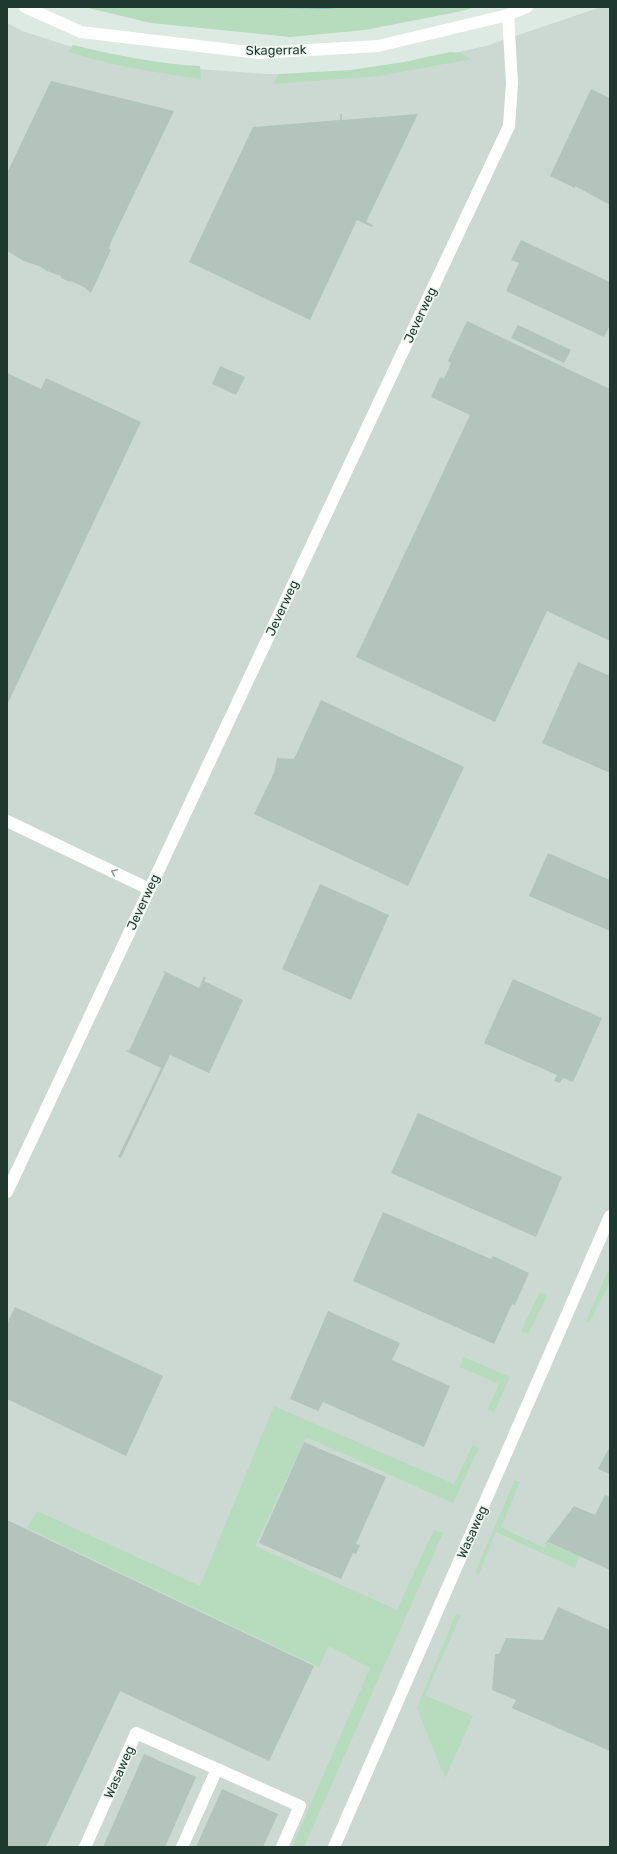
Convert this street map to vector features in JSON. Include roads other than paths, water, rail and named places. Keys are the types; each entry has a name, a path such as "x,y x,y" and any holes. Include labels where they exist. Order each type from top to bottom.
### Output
{"street":[{"name":"Skagerrak","path":"25,7 81,32 258,53 378,46 508,15 528,7"},
{"name":"Jeverweg","path":"7,1192 509,126 512,83 508,15"},
{"path":"7,821 149,889"},
{"name":"Wasaweg","path":"334,1847 610,1216"},
{"name":"Wasaweg","path":"85,1847 136,1733 300,1806 282,1847"},
{"path":"182,1847 217,1769"}],"water":[{"path":"228,7 344,7 328,9"}]}
